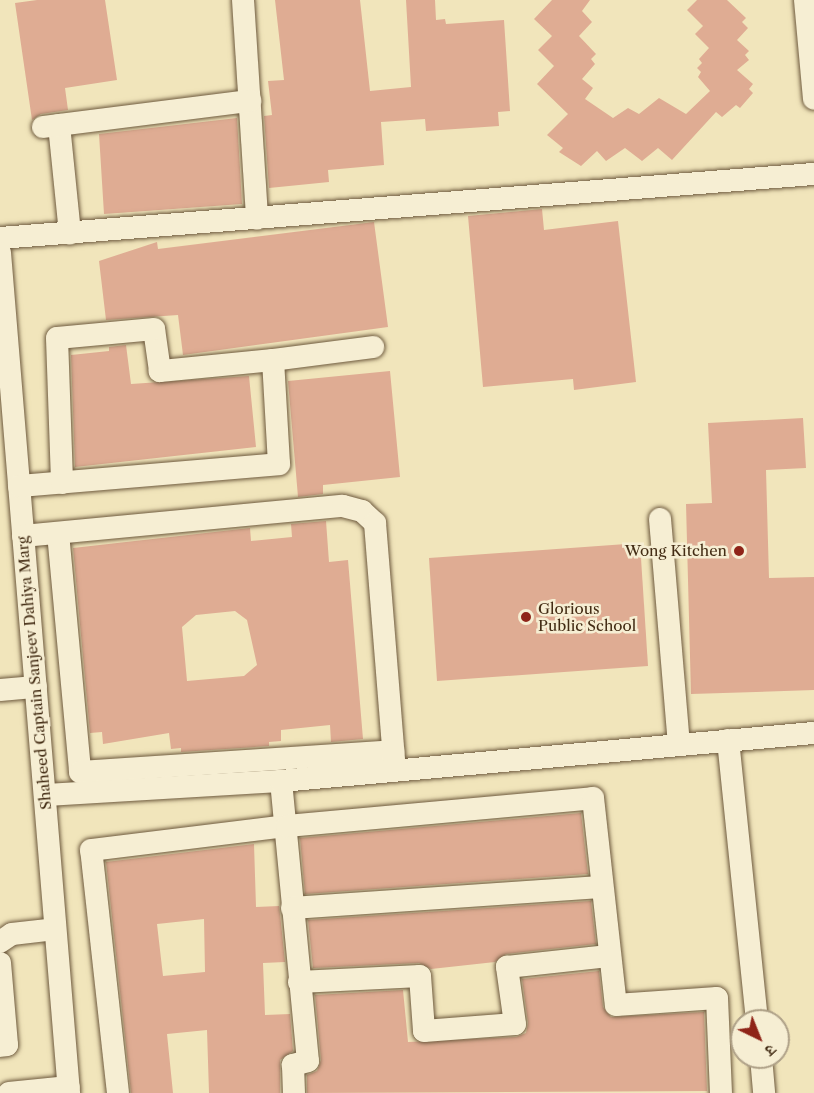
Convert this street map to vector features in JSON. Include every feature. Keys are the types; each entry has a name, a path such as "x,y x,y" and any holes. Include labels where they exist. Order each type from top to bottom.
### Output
{"street":[{"path":"243,0 257,219"},
{"path":"805,0 814,99"},
{"path":"70,233 51,126 250,101"},
{"path":"0,238 814,174"},
{"name":"Shaheed Captain Sanjeev Dahiya Marg","path":"0,252 5,383 19,486 69,1090"},
{"path":"62,483 57,338 154,329 159,371 373,347"},
{"path":"19,486 279,465 273,360"},
{"path":"23,536 343,506 362,511 375,523 394,761"},
{"path":"660,519 679,744"},
{"path":"58,533 80,772 394,761 679,744 814,733"},
{"path":"0,690 36,687"},
{"path":"728,740 756,1009"},
{"path":"45,795 281,780 394,761"},
{"path":"281,780 308,1061 292,1065 294,1093"},
{"path":"118,1093 91,850 287,826 593,798 600,887 616,1005 717,998 721,1093"},
{"path":"292,908 600,887"},
{"path":"4,934 55,928"},
{"path":"299,982 420,976 424,1031 515,1024 507,968 608,956"},
{"path":"0,963 7,1045 0,1046"},
{"path":"762,1069 765,1093"},
{"path":"9,1093 69,1090"}],"building":[{"path":"37,0 105,0 117,80 65,88 68,110 41,114 32,120 15,3"},
{"path":"275,0 360,0 370,91 411,87 406,0 435,0 436,20 445,19 446,24 504,20 510,111 498,112 499,126 426,131 425,119 381,122 384,165 328,170 329,182 269,188 264,116 272,115 268,81 284,80"},
{"path":"552,0 590,0 582,11 592,22 579,36 596,54 591,59 595,64 582,79 593,88 585,99 613,118 628,108 639,114 659,98 686,114 710,91 698,77 701,72 697,68 702,63 699,59 709,48 695,34 703,26 687,10 697,0 727,0 746,18 742,22 748,28 737,40 749,51 745,55 749,60 737,70 753,84 749,89 753,93 740,108 736,105 722,117 716,112 672,160 658,148 642,161 625,148 606,161 597,151 581,166 559,152 563,148 547,135 568,114 537,84 554,66 538,50 552,36 534,19"},
{"path":"237,118 242,204 104,214 99,134"},
{"path":"542,209 544,230 618,221 636,382 574,390 573,379 483,387 468,216"},
{"path":"374,222 388,327 183,355 178,315 106,320 99,261 157,242 158,249"},
{"path":"126,345 131,384 249,376 256,447 75,467 71,355 109,351 109,347"},
{"path":"390,371 400,477 323,485 323,494 298,497 288,381"},
{"path":"803,418 806,468 766,470 769,578 814,577 814,690 691,694 686,504 712,503 708,423"},
{"path":"326,521 329,562 348,560 363,739 331,742 330,725 281,730 281,741 269,742 269,746 181,752 181,748 171,749 169,733 103,744 102,732 90,733 73,548 250,528 251,541 292,537 291,524","holes":["235,611 247,620 257,665 244,676 187,681 182,627 196,615"]},
{"path":"640,543 648,666 437,681 429,558"},
{"path":"581,813 588,874 305,894 300,838"},
{"path":"254,844 256,907 279,906 280,914 285,962 263,963 265,1015 290,1014 293,1051 280,1060 280,1093 209,1093 207,1030 167,1034 173,1093 131,1093 106,862","holes":["204,919 205,972 163,976 157,924"]},
{"path":"591,901 596,944 506,954 495,962 431,969 419,963 313,968 308,920"},
{"path":"599,971 603,1007 611,1017 704,1012 707,1091 307,1093 307,1075 317,1071 321,1060 315,995 403,990 408,1042 516,1037 526,1033 528,1023 522,979"}],"place":[{"name":"Wong Kitchen","path":"739,551"},
{"name":"Glorious Public School","path":"526,617"}]}
